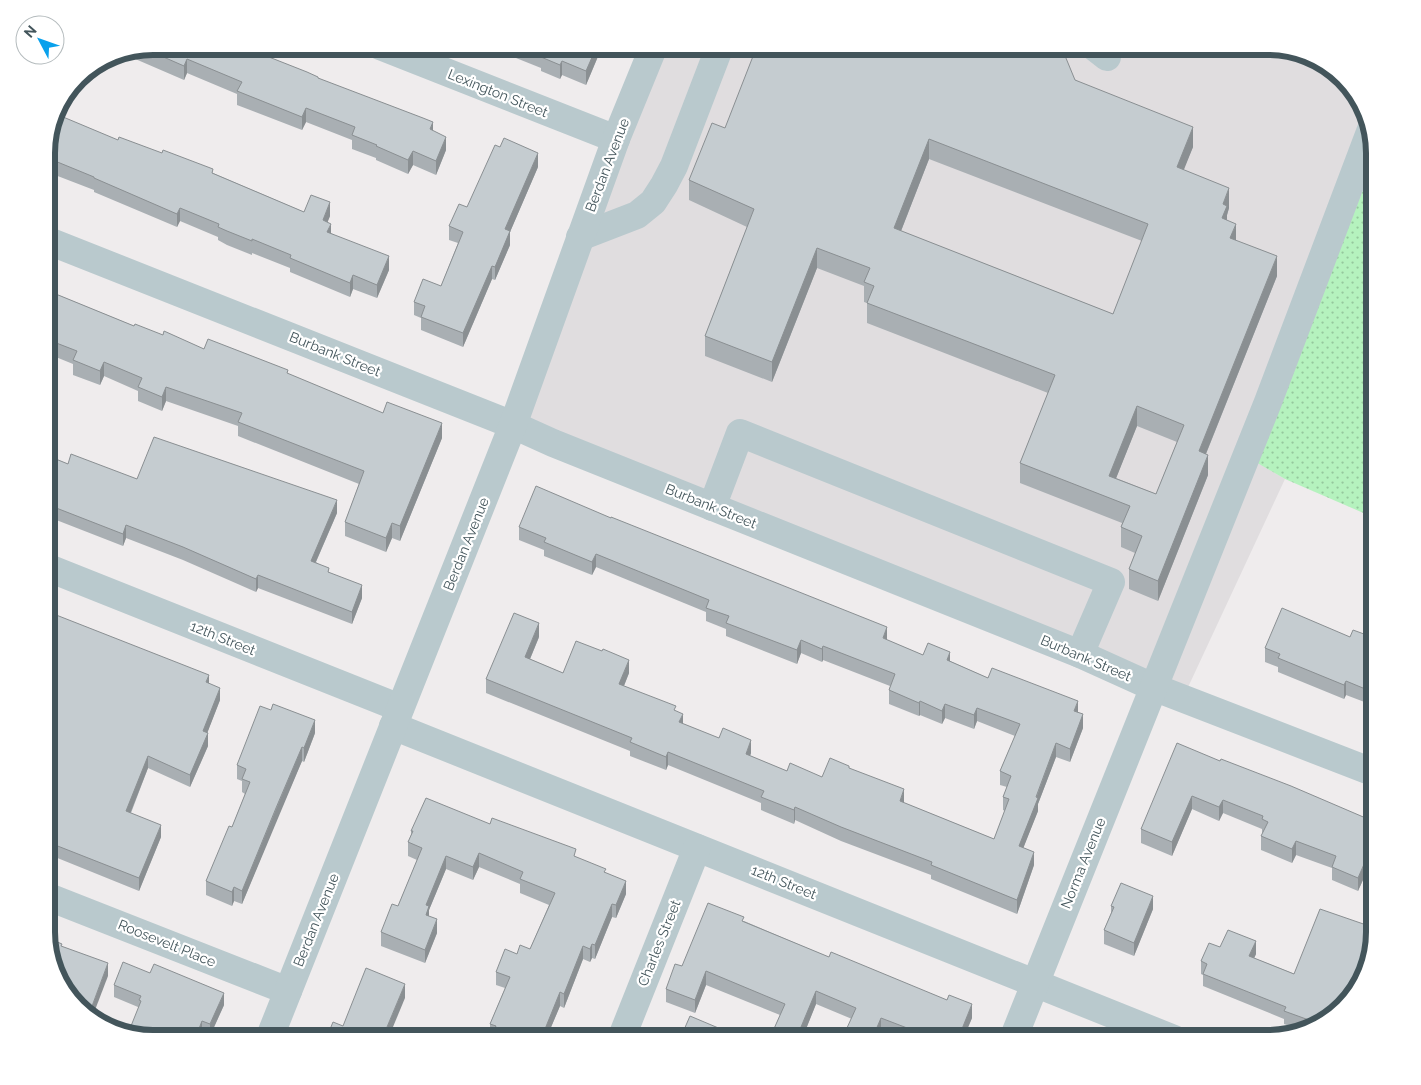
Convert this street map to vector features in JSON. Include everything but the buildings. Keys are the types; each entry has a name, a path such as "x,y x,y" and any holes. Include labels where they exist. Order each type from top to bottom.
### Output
{"street":[{"name":"Lexington Street","path":"403,55 616,140"},
{"name":"Berdan Avenue","path":"273,1030 513,425 616,140 650,55"},
{"path":"580,237 636,215 653,202 674,166 717,55"},
{"name":"Norma Avenue","path":"1017,1030 1268,402 1366,144"},
{"name":"Burbank Street","path":"55,244 513,425 553,443 1080,654 1153,687 1366,770"},
{"path":"712,507 740,433 1112,582 1080,654"},
{"name":"12th Street","path":"55,571 697,848 1152,1030"},
{"name":"Charles Street","path":"625,1030 697,848"},
{"name":"Roosevelt Place","path":"55,900 288,991"}],"shaded area":[{"path":"651,55 1275,55 1306,62 1328,75 1350,98 1361,121 1366,146 1366,183 1255,461 1285,479 1183,698 513,425"}],"green space":[{"path":"1366,182 1366,514 1285,479 1254,461"}]}
